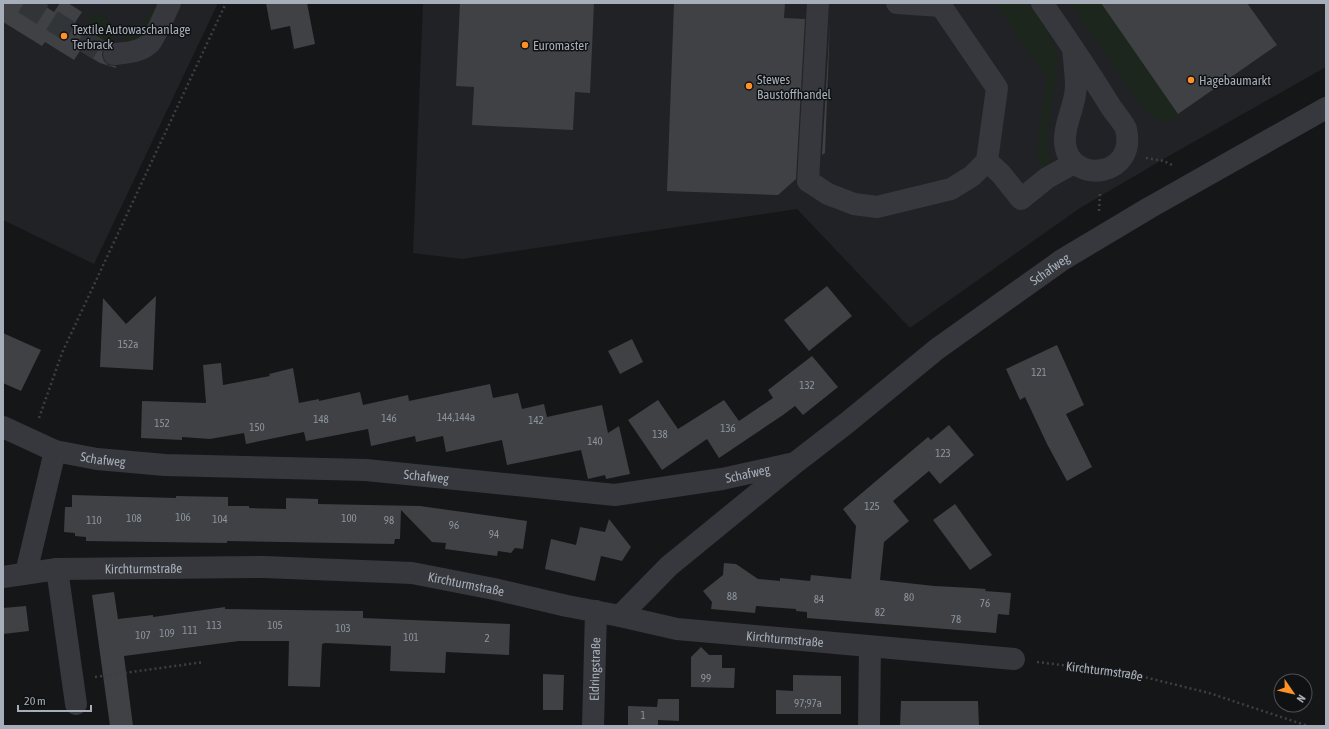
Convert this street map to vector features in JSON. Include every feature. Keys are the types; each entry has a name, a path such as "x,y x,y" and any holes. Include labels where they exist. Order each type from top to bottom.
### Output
{"street":[{"path":"114,54 130,53 143,48 150,43 170,3"},
{"path":"818,3 808,181 828,194 854,204 878,207 951,189 972,176 987,161 997,88 940,4 897,3"},
{"path":"1042,3 1073,48 1125,127 1128,140 1124,155 1115,166 1101,171 1087,170 1074,163 1066,151 1065,136 1076,88 1073,48"},
{"name":"Schafweg","path":"620,616 669,566 795,462 848,422 937,349 1062,260 1198,180 1326,108"},
{"path":"987,161 1001,174 1021,200 1047,178 1074,163"},
{"name":"Schafweg","path":"3,427 55,451 97,459 165,466 366,470 615,495 722,480 795,462"},
{"path":"26,574 55,451"},
{"name":"Kirchturmstraße","path":"3,577 57,569 264,567 412,573 676,629 1014,659"},
{"path":"57,569 76,704"},
{"name":"Eldringstraße","path":"594,726 596,612"},
{"path":"869,726 870,647"}],"path":[{"path":"31,441 62,353 226,3"},
{"path":"1124,155 1164,161 1198,180"},
{"path":"1094,241 1099,214 1101,171"},
{"name":"Kirchturmstraße","path":"1014,659 1128,673 1209,693 1308,726"},
{"path":"72,680 204,662"}],"shaded area":[{"path":"3,3 218,3 94,264 3,220"},
{"path":"156,3 163,3 148,35 127,43 123,38 123,29 135,36"},
{"path":"423,3 1326,3 1326,67 1080,208 910,328 797,209 462,259 413,253"},
{"path":"995,3 1028,3 1047,30 1055,48 1059,63 1047,133 1047,151 1052,164 1041,170 1037,148 1047,78"},
{"path":"1070,3 1101,3 1178,114 1172,120 1163,122 1147,113"},
{"path":"95,11 110,21 113,46 109,46 84,31"}],"building":[{"name":"Textile Autowaschanlage Terbrack","path":"3,3 40,3 54,12 60,3 68,3 82,12 74,24 106,45 103,49 102,55 104,61 108,65 116,66 116,68 100,63 80,51 74,60 45,42 42,46 3,22"},
{"path":"266,3 307,3 315,44 294,49 290,26 271,30"},
{"name":"Euromaster","path":"460,3 594,3 590,93 575,92 573,130 472,125 474,87 456,86"},
{"name":"Stewes Baustoffhandel","path":"674,3 785,3 784,18 805,19 796,179 778,195 667,191"},
{"name":"Hagebaumarkt","path":"1101,3 1247,3 1277,45 1178,114"},
{"path":"830,20 825,153 822,155"},
{"path":"827,286 852,316 809,351 784,320"},
{"path":"156,296 153,370 100,367 103,298 126,324"},
{"path":"3,333 41,350 21,391 3,383"},
{"path":"632,339 643,362 620,374 608,351"},
{"path":"1057,345 1084,405 1066,414 1092,467 1067,481 1047,444 1025,397 1020,400 1006,369"},
{"path":"812,356 838,387 803,415 795,406 719,458 707,439 662,470 628,420 658,400 678,429 724,400 739,421 773,398 768,390"},
{"path":"221,363 223,385 270,376 269,374 293,368 299,403 319,399 319,401 360,392 363,405 408,395 409,401 490,384 493,398 518,393 522,409 544,404 547,417 602,405 608,433 619,426 630,474 606,479 605,475 588,479 581,450 507,465 502,440 446,452 443,436 416,442 415,436 371,446 368,429 306,441 304,432 246,444 244,433 210,439 182,437 182,440 141,438 142,401 206,403 203,365"},
{"path":"949,425 974,455 940,484 929,471 893,501 909,521 884,542 880,580 934,586 986,589 985,591 1011,593 1009,615 998,614 996,633 807,618 807,612 796,611 796,609 756,606 755,613 711,609 712,602 703,591 723,575 724,563 736,564 758,579 780,581 780,578 810,581 811,575 851,579 856,526 843,509 928,437 931,440"},
{"path":"72,495 176,498 176,496 228,497 228,506 286,509 286,498 318,499 318,504 420,506 527,521 523,549 515,548 511,553 498,551 497,556 445,549 446,543 432,542 401,510 400,539 395,539 394,544 227,541 227,543 86,541 86,537 75,536 75,533 64,532 65,507 72,507"},
{"path":"955,504 992,555 970,570 933,520"},
{"path":"609,519 631,547 622,561 601,556 595,581 545,569 551,539 576,545 580,527 605,532"},
{"path":"114,592 118,619 153,615 153,617 225,607 225,609 363,611 363,618 510,624 509,655 446,652 445,673 390,671 391,646 325,643 322,644 320,687 288,686 289,641 239,641 124,656 133,726 110,726 92,595"},
{"path":"26,606 29,631 3,634 3,608"},
{"path":"701,647 709,655 722,655 722,668 735,668 734,688 691,687 691,657"},
{"path":"543,674 564,675 563,710 543,710"},
{"path":"793,675 841,676 841,714 776,714 776,690 793,691"},
{"path":"658,699 679,699 679,721 658,720 658,726 628,726 628,706 657,707"},
{"path":"901,701 978,701 979,726 900,726"}],"tunnel":[{"path":"24,3 99,50 114,54"}],"place":[{"name":"Textile Autowaschanlage Terbrack","path":"64,36"},
{"name":"Euromaster","path":"525,45"},
{"name":"Hagebaumarkt","path":"1191,80"},
{"name":"Stewes Baustoffhandel","path":"749,86"}]}
